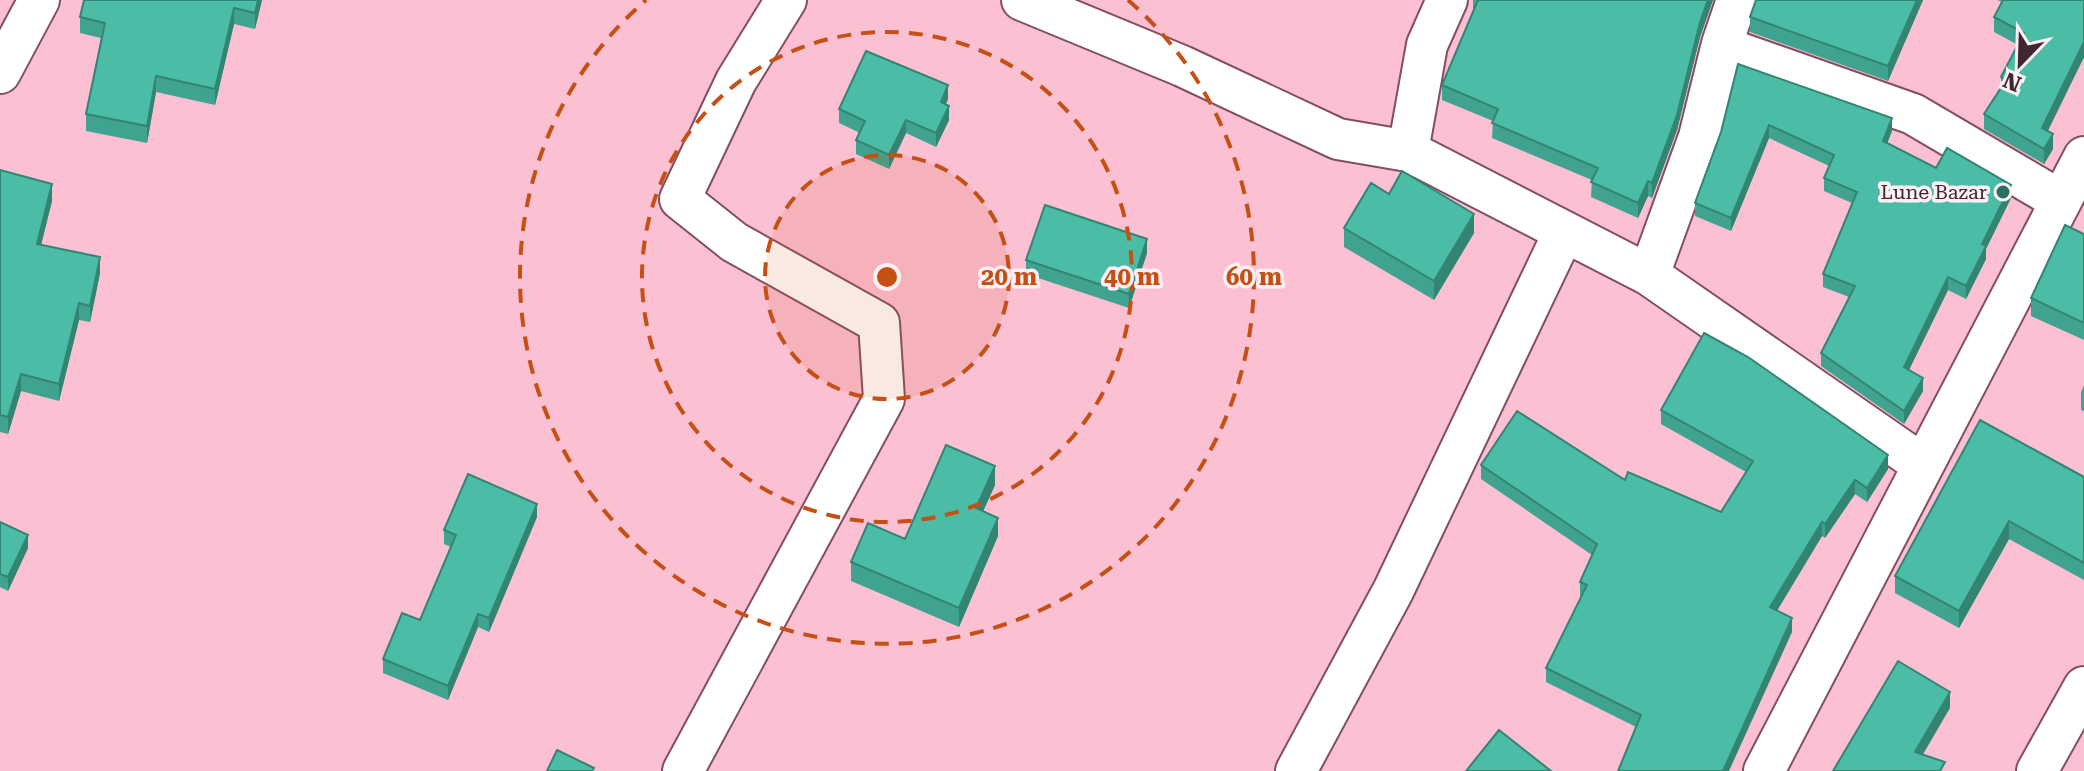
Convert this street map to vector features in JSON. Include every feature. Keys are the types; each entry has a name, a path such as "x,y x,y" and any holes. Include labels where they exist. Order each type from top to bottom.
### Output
{"street":[{"path":"5,55 39,0"},
{"path":"683,771 884,399 879,323 734,242 680,199 736,81 786,0"},
{"path":"1022,0 1182,66 1338,139 1408,151 1649,275 1923,465"},
{"path":"1408,151 1427,45 1447,0"},
{"path":"1649,275 1699,137 1722,44 1737,0"},
{"path":"1722,44 1913,114 2061,201"},
{"path":"1764,771 2084,157"},
{"path":"1296,771 1393,591 1564,232"},
{"path":"2037,771 2084,687"}],"building":[{"path":"84,0 258,0 255,13 234,8 215,89 156,76 147,126 86,114 105,23 80,17"},
{"path":"1478,0 1708,0 1677,115 1652,183 1648,181 1638,203 1591,182 1598,168 1492,123 1498,109 1442,85"},
{"path":"1756,0 1917,0 1888,66 1750,17"},
{"path":"2003,0 2084,0 2084,42 2042,128 2053,134 2044,149 1984,114 2006,80 2001,77 2024,33 1994,17"},
{"path":"866,51 948,85 941,102 949,106 936,133 906,120 889,155 856,140 865,121 839,109"},
{"path":"1738,64 1892,118 1883,141 1936,168 1947,148 2011,185 1982,244 1986,246 1966,286 1948,277 1904,367 1923,378 1904,411 1821,353 1855,286 1823,274 1857,192 1824,178 1834,155 1769,125 1731,218 1695,203 1721,132"},
{"path":"0,170 52,184 37,244 100,257 90,306 79,303 59,384 21,374 8,417 0,415"},
{"path":"1402,171 1474,214 1434,281 1344,228 1371,183 1389,194"},
{"path":"1045,205 1147,239 1129,294 1026,260"},
{"path":"2065,225 2084,234 2084,323 2031,298"},
{"path":"1704,333 1748,357 1888,455 1867,488 1855,480 1825,524 1822,522 1770,607 1792,618 1723,771 1618,771 1641,715 1546,668 1587,585 1580,582 1597,544 1481,465 1517,411 1625,480 1628,472 1721,512 1753,461 1661,410"},
{"path":"1980,420 2084,477 2084,563 2009,521 1959,611 1895,576"},
{"path":"946,445 995,466 976,508 998,518 959,608 851,562 868,523 905,539"},
{"path":"468,474 537,504 489,618 478,614 448,686 383,659 402,613 420,620 456,535 444,530"},
{"path":"0,522 28,535 8,577 0,574"},
{"path":"1898,661 1950,692 1915,752 1945,762 1940,771 1833,771"},
{"path":"1499,730 1551,771 1466,771"},
{"path":"557,750 594,768 592,771 547,771"}],"place":[{"name":"Lune Bazar","path":"2003,192"}]}
